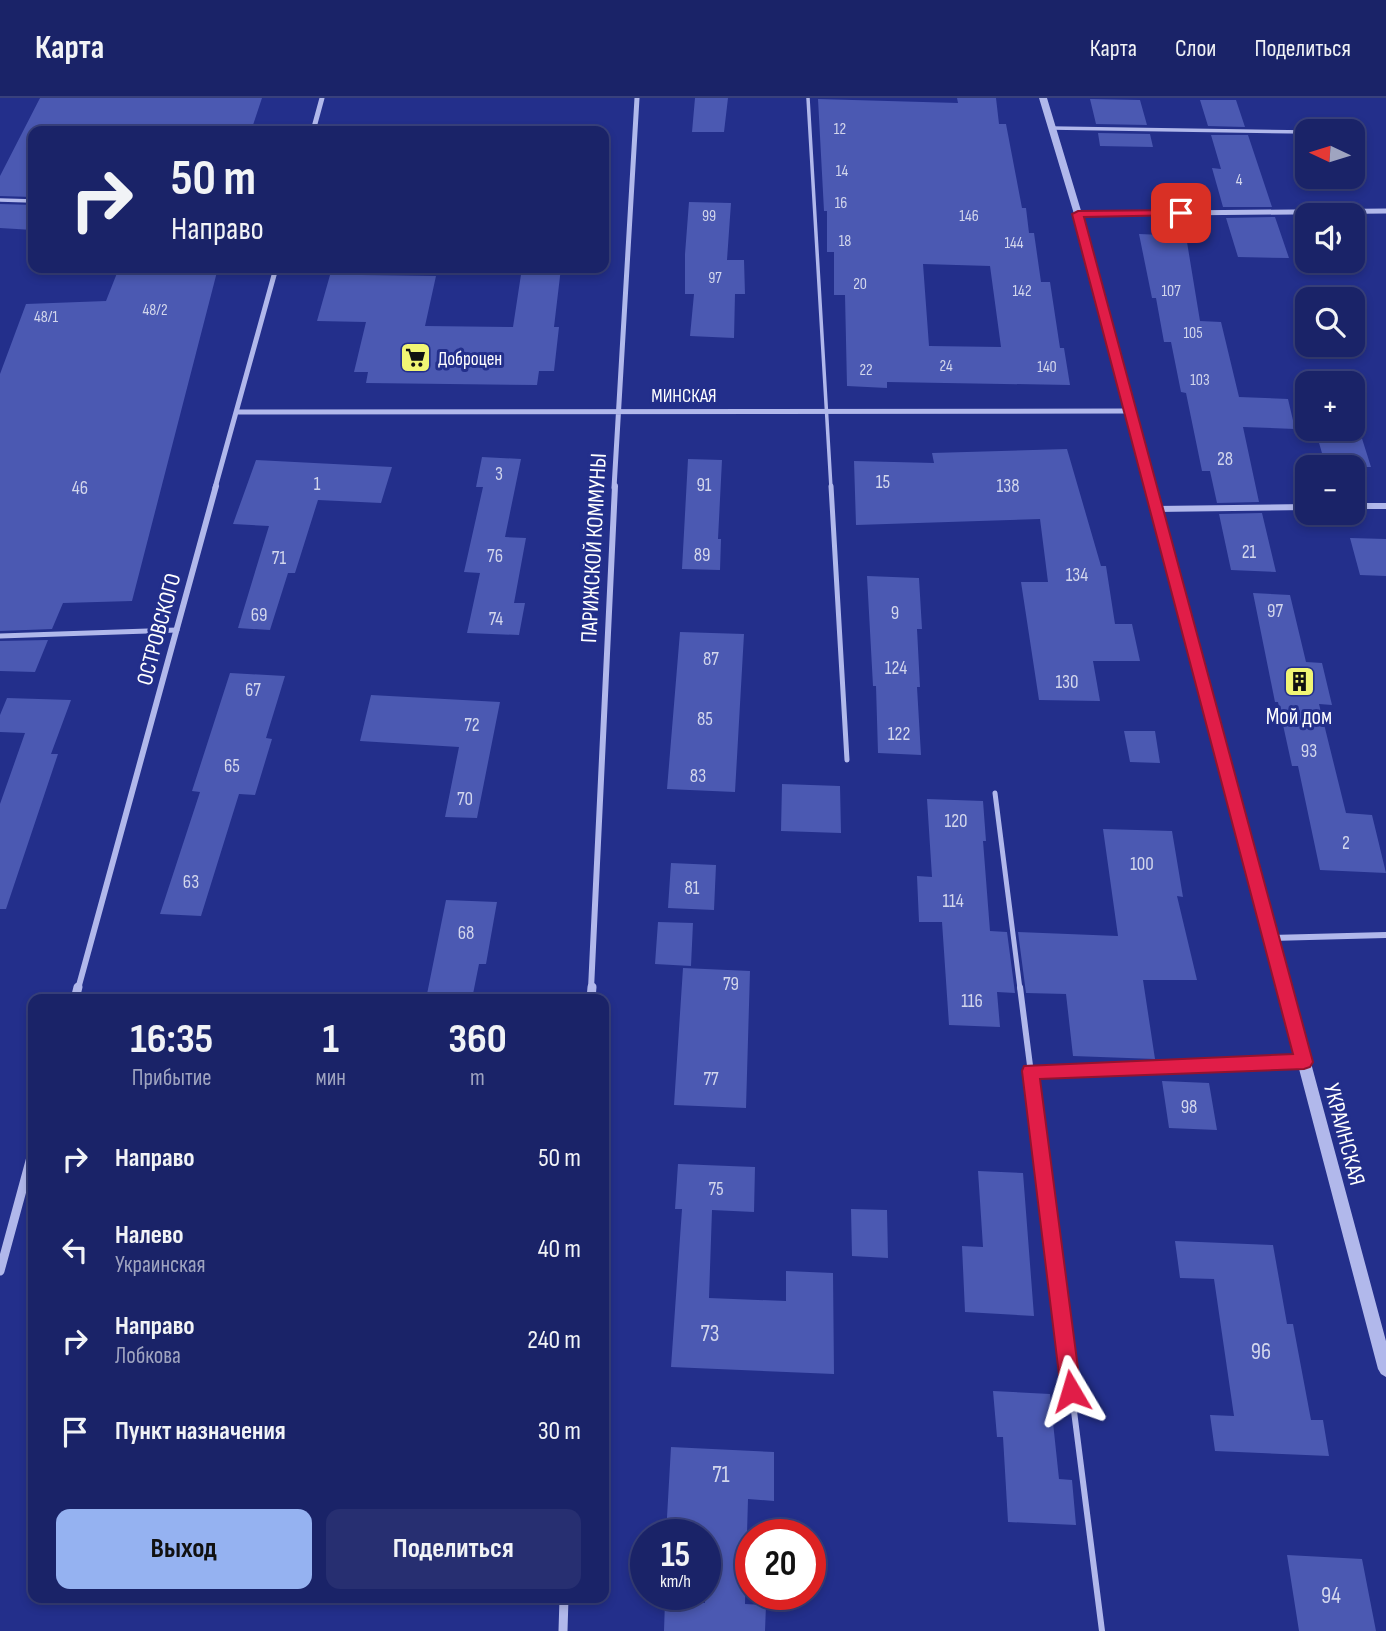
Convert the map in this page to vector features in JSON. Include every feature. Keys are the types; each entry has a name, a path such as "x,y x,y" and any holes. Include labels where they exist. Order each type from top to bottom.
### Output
{"street":[{"path":"314,126 322,98"},
{"name":"ПАРИЖСКОЙ КОММУНЫ","path":"592,994 618,411 637,98"},
{"name":"УКРАИНСКАЯ","path":"1043,98 1078,214 1386,1369"},
{"path":"1078,214 1386,211"},
{"name":"ОСТРОВСКОГО","path":"76,994 275,273"},
{"name":"МИНСКАЯ","path":"237,412 1130,411"},
{"path":"1365,506 1386,506"},
{"path":"1156,509 1295,507"},
{"path":"1271,938 1386,935"},
{"path":"0,1270 28,1168"},
{"path":"563,1631 564,1603"}],"lane":[{"path":"808,98 847,760"},
{"path":"1051,128 1295,132"},
{"path":"0,200 28,201"},
{"path":"0,636 177,630"},
{"path":"995,793 1102,1631"},
{"path":"1030,1071 1304,1062"}],"building":[{"path":"40,98 262,98 253,126 28,126 28,197 0,196 0,176"},
{"path":"695,98 728,98 724,132 692,132"},
{"path":"957,98 996,98 999,124 1006,124 1022,208 1026,208 1029,233 1034,233 1041,282 1050,282 1060,348 1064,348 1070,385 887,382 887,388 847,386 845,295 834,295 834,252 827,252 827,211 824,211 818,99 958,103","holes":["923,264 990,266 1001,347 929,346"]},
{"path":"1090,99 1140,100 1147,125 1096,124"},
{"path":"1200,100 1236,100 1245,127 1208,126"},
{"path":"1098,133 1150,134 1153,147 1100,146"},
{"path":"1211,135 1248,135 1272,207 1223,207 1212,168 1221,169"},
{"path":"689,202 731,203 727,260 744,260 745,294 735,294 734,338 690,336 694,294 685,294"},
{"path":"0,204 28,205 28,230 0,228"},
{"path":"1275,217 1289,258 1238,257 1226,218"},
{"path":"1139,234 1186,236 1200,321 1221,322 1239,397 1288,399 1295,429 1243,427 1259,502 1217,503 1210,471 1202,471 1186,393 1181,392 1171,342 1164,342 1156,298 1152,298"},
{"path":"117,273 217,273 132,601 63,603 52,629 0,631 0,374 26,304 106,301"},
{"path":"331,273 436,276 425,326 513,327 521,273 560,273 554,327 559,327 554,371 539,371 537,385 366,383 368,372 354,372 366,322 317,321"},
{"path":"1318,441 1363,441 1371,467 1365,467 1365,455 1323,455"},
{"path":"1067,449 1101,566 1106,566 1115,624 1132,624 1140,661 1093,661 1100,701 1039,700 1021,582 1048,582 1040,519 856,525 854,461 934,463 932,453"},
{"path":"482,457 521,459 505,537 526,538 514,603 525,603 519,635 467,633 480,573 464,572 483,487 476,487"},
{"path":"688,459 722,460 718,539 721,539 720,570 682,569"},
{"path":"256,460 392,467 381,503 318,500 295,573 288,573 270,630 238,628 269,526 233,524"},
{"path":"1262,513 1276,572 1231,570 1219,514"},
{"path":"1350,538 1386,539 1386,576 1360,575"},
{"path":"867,576 919,578 922,629 917,629 920,687 917,687 921,755 878,753 876,686 873,686"},
{"path":"1253,593 1290,595 1306,662 1322,663 1332,705 1319,704 1346,813 1372,815 1386,873 1320,870 1298,766 1292,766 1278,702 1275,702"},
{"path":"680,632 744,634 735,792 667,789"},
{"path":"48,640 35,672 0,671 0,641"},
{"path":"230,673 285,676 266,738 272,739 255,795 239,794 201,916 160,914 200,792 192,791"},
{"path":"371,695 500,702 477,818 445,817 459,747 360,741"},
{"path":"7,698 71,700 51,754 58,754 6,909 0,909 0,804 25,733 0,732 0,715"},
{"path":"1124,731 1155,731 1160,763 1130,762"},
{"path":"782,784 840,786 841,833 781,831"},
{"path":"927,799 983,801 986,841 983,841 990,931 1007,932 1015,993 997,992 1000,1027 949,1025 942,922 919,922 917,876 932,877"},
{"path":"1103,829 1172,831 1183,897 1177,896 1197,980 1143,980 1155,1059 1073,1056 1066,994 1026,993 1018,932 1118,936"},
{"path":"671,863 716,865 714,910 668,908"},
{"path":"446,900 497,902 486,964 479,964 473,994 427,994"},
{"path":"658,922 693,923 691,966 655,964"},
{"path":"683,968 750,971 746,1108 674,1105"},
{"path":"1162,1081 1209,1083 1217,1130 1169,1128"},
{"path":"678,1164 755,1167 754,1212 712,1210 709,1298 786,1301 786,1271 833,1273 834,1374 671,1367 682,1209 675,1209"},
{"path":"978,1171 1023,1173 1034,1316 965,1312 962,1246 983,1247"},
{"path":"851,1209 887,1210 888,1258 852,1256"},
{"path":"1175,1241 1273,1245 1287,1324 1293,1324 1311,1420 1323,1420 1329,1456 1215,1451 1210,1415 1234,1416 1214,1279 1180,1278"},
{"path":"993,1391 1050,1394 1059,1479 1072,1480 1076,1525 1008,1522 1003,1437 997,1437"},
{"path":"671,1447 774,1452 774,1501 748,1499 747,1519 735,1519 735,1610 766,1610 765,1631 664,1631 665,1610 721,1610 721,1519 667,1519"},
{"path":"1287,1555 1362,1559 1376,1631 1299,1631"}],"place":[{"name":"Доброцен","path":"415,358"},
{"name":"Мой дом","path":"1299,682"}],"route":[{"path":"1071,1391 1030,1071 1304,1062 1078,214 1181,213"}]}
